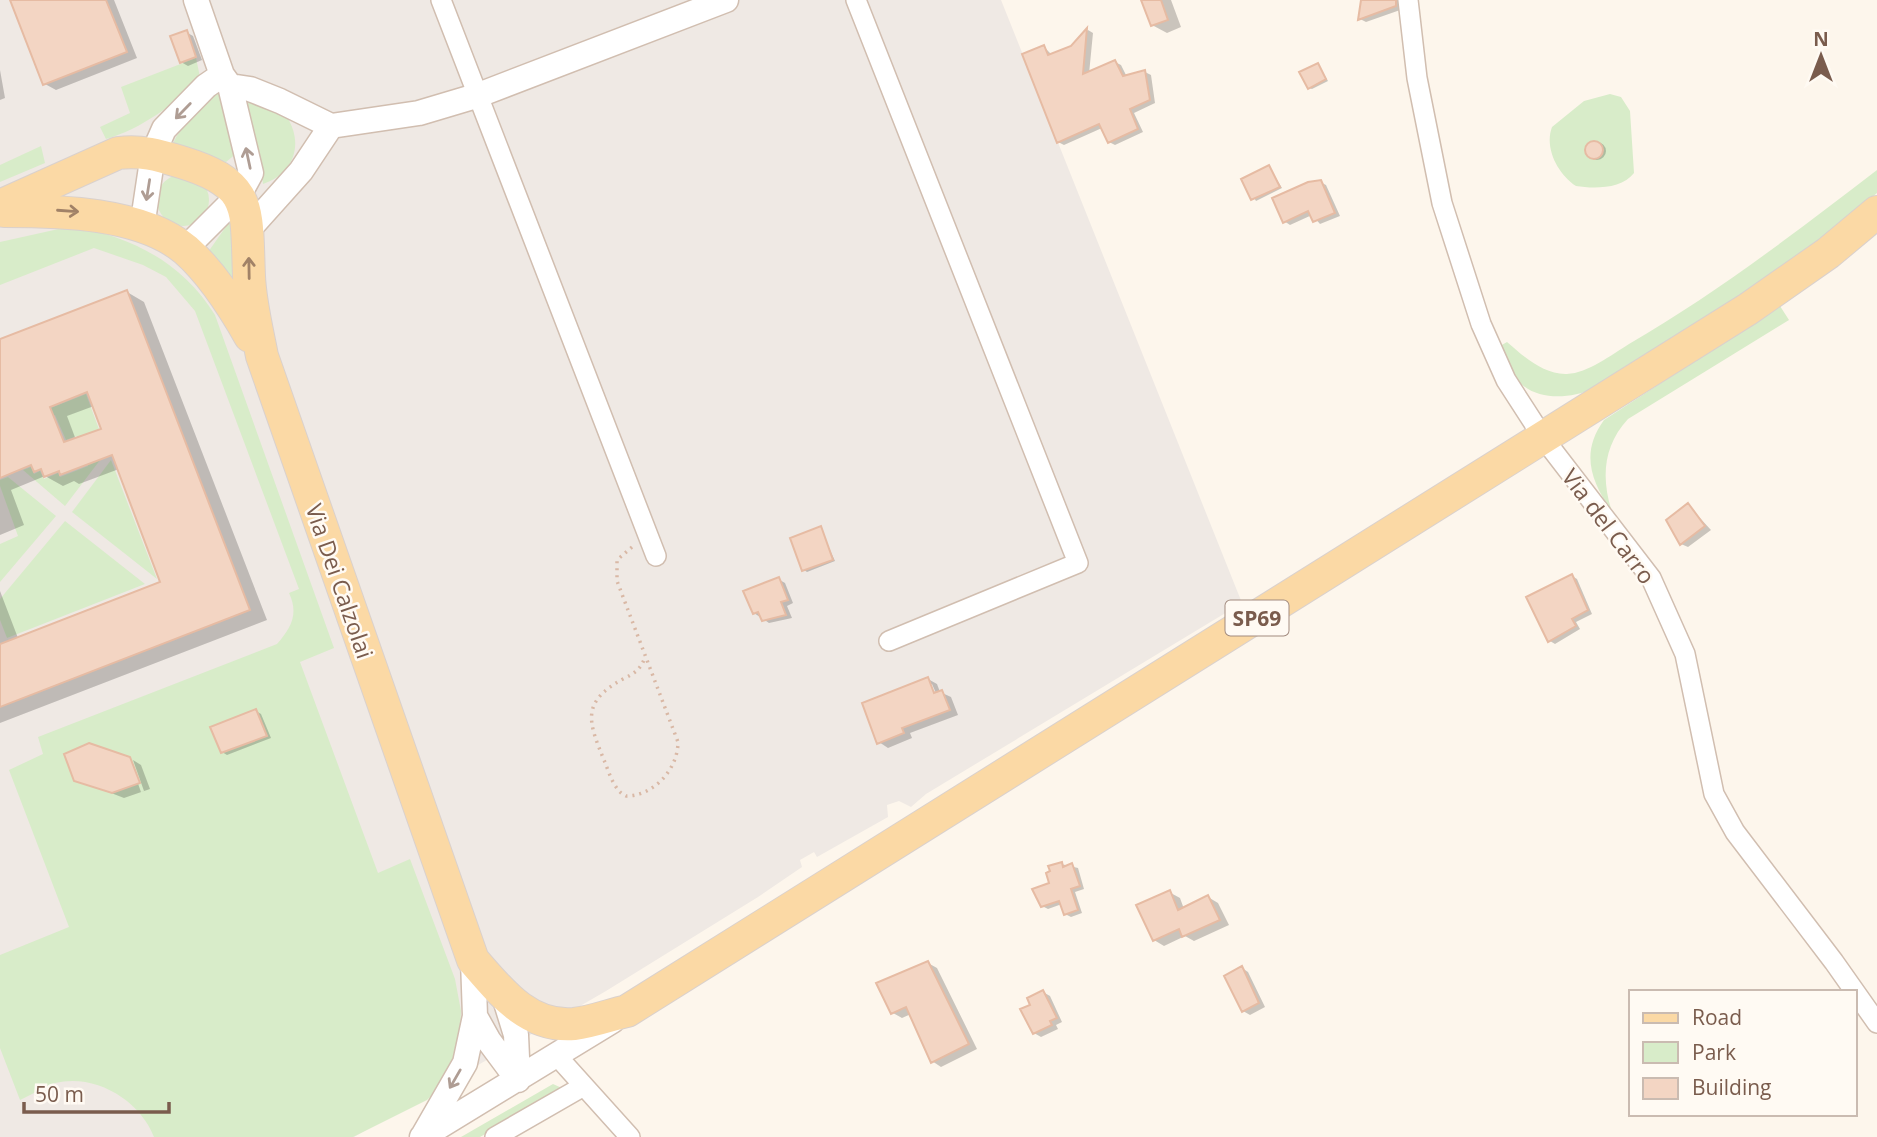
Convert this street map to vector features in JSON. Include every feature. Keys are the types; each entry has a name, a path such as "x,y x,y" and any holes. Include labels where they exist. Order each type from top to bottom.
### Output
{"main road":[{"path":"0,209 118,153 137,151 203,169 228,181 239,195"},
{"name":"Via Dei Calzolai","path":"239,195 249,229 249,279 261,356 472,960"},
{"path":"0,209 72,211 142,226 185,249 231,302 261,356"},
{"name":"SP69","path":"627,1011 1544,439 1791,281 1877,212"},
{"path":"472,960 504,996 530,1017 572,1024 627,1011"}],"street":[{"path":"185,249 239,195 251,173 226,81 196,0"},
{"path":"441,0 656,556"},
{"path":"142,226 153,154 164,129 206,86 226,81 280,101 331,126 419,113 476,96 726,0"},
{"path":"856,0 1078,563 889,641"},
{"name":"Via del Carro","path":"1408,0 1429,145 1457,256 1480,324 1506,380 1544,439 1651,578 1685,654 1714,794 1735,832 1855,990"},
{"path":"249,229 301,171 331,126"},
{"path":"422,1137 465,1063 475,1016 472,960"},
{"name":"Via del Carro","path":"1856,992 1877,1023"},
{"path":"504,996 516,1035 518,1080"},
{"name":"SP69","path":"518,1080 627,1011"},
{"path":"475,1016 489,1041 518,1080"},
{"path":"557,1056 582,1087 631,1137"},
{"path":"422,1137 518,1080"},
{"path":"495,1137 582,1087"}],"path":[{"path":"645,657 634,674 604,692 591,710 593,732 608,770 616,788 626,796 639,795 663,778 675,766 678,752 678,742 617,581 616,568 624,553 649,537"}],"shaded area":[{"path":"0,0 1001,0 1242,603 926,794 911,807 899,801 887,805 888,817 817,857 814,852 800,860 802,867 758,897 606,991 354,1137 0,1137"}],"green space":[{"path":"196,58 200,77 180,97 145,122 106,139 100,127 130,113 121,87"},
{"path":"218,91 221,91 237,153 226,162 173,146 179,133"},
{"path":"1610,94 1621,97 1630,111 1634,173 1615,185 1576,186 1558,168 1554,160 1550,143 1552,127 1584,101"},
{"path":"253,102 287,117 295,137 289,166 274,179 263,184 259,150 243,103"},
{"path":"41,146 45,163 0,182 0,165"},
{"path":"1877,170 1877,193 1827,236 1778,271 1593,389 1563,396 1541,394 1523,385 1510,370 1500,346 1507,342 1534,364 1558,373 1575,373 1599,363 1725,283"},
{"path":"183,174 193,176 201,182 207,190 207,210 201,218 193,224 183,226 173,224 165,218 159,210 157,200 159,190 165,182 173,176"},
{"path":"232,218 234,277 238,287 206,255"},
{"path":"72,226 115,237 154,255 187,280 215,315 334,648 300,662 378,873 410,859 455,979 461,1011 460,1037 455,1063 442,1085 427,1100 353,1137 154,1137 138,1112 127,1101 100,1086 70,1081 55,1083 20,1100 0,1048 0,955 69,927 9,770 43,754 38,737 277,644 292,620 293,608 289,593 299,589 195,311 166,277 143,265 94,248 0,285 0,242"},
{"path":"1780,306 1789,320 1628,419 1613,440 1606,463 1606,487 1612,512 1591,467 1592,444 1604,420"},
{"path":"86,394 107,451 65,506 23,470 31,467 34,474 40,471 44,479 58,473 60,477 88,466 77,436 66,440 55,415 36,422 33,415"},
{"path":"111,460 157,579 72,512"},
{"path":"8,477 56,516 0,582 0,544 18,536 0,486 0,480"},
{"path":"65,521 145,584 7,638 0,620 0,599"},
{"path":"553,1084 564,1089 480,1137 461,1137"}],"building":[{"path":"10,0 106,0 127,52 43,85"},
{"path":"1141,0 1161,0 1168,20 1151,26"},
{"path":"1361,0 1396,0 1396,6 1358,20"},
{"path":"1087,28 1083,74 1115,60 1123,76 1145,70 1150,100 1130,109 1138,129 1108,143 1099,124 1057,143 1022,54 1044,45 1048,55 1071,46"},
{"path":"187,30 196,57 180,63 170,36"},
{"path":"1318,63 1326,79 1308,89 1299,72"},
{"path":"1590,141 1598,141 1603,150 1601,157 1590,159 1585,154 1585,146"},
{"path":"1269,165 1280,187 1251,200 1241,179"},
{"path":"1321,180 1335,213 1313,222 1308,211 1283,223 1272,198 1308,182"},
{"path":"127,290 250,610 0,707 0,644 160,582 112,455 60,475 59,471 44,477 41,469 34,472 31,465 0,478 0,339","holes":["87,392 101,429 64,442 50,407"]},
{"path":"1688,503 1705,526 1680,545 1666,520"},
{"path":"821,526 833,560 802,571 790,538"},
{"path":"1572,574 1588,610 1572,619 1576,626 1548,642 1526,597"},
{"path":"779,577 788,600 781,602 786,615 762,621 758,612 753,614 743,591"},
{"path":"928,677 934,693 942,690 950,710 902,728 904,733 877,744 862,703"},
{"path":"256,709 267,736 221,753 210,727"},
{"path":"89,743 130,757 140,783 112,793 74,781 64,754"},
{"path":"1062,862 1063,867 1072,863 1080,886 1071,889 1078,910 1064,915 1059,901 1041,907 1032,889 1049,883 1046,873 1050,871 1048,866"},
{"path":"1170,890 1178,910 1208,895 1220,920 1182,937 1179,929 1153,941 1136,905"},
{"path":"928,961 969,1044 931,1063 906,1007 891,1014 876,983"},
{"path":"1242,966 1259,1003 1242,1012 1224,976"},
{"path":"1043,990 1057,1018 1050,1021 1052,1025 1033,1034 1020,1009 1030,1005 1027,998"}]}
